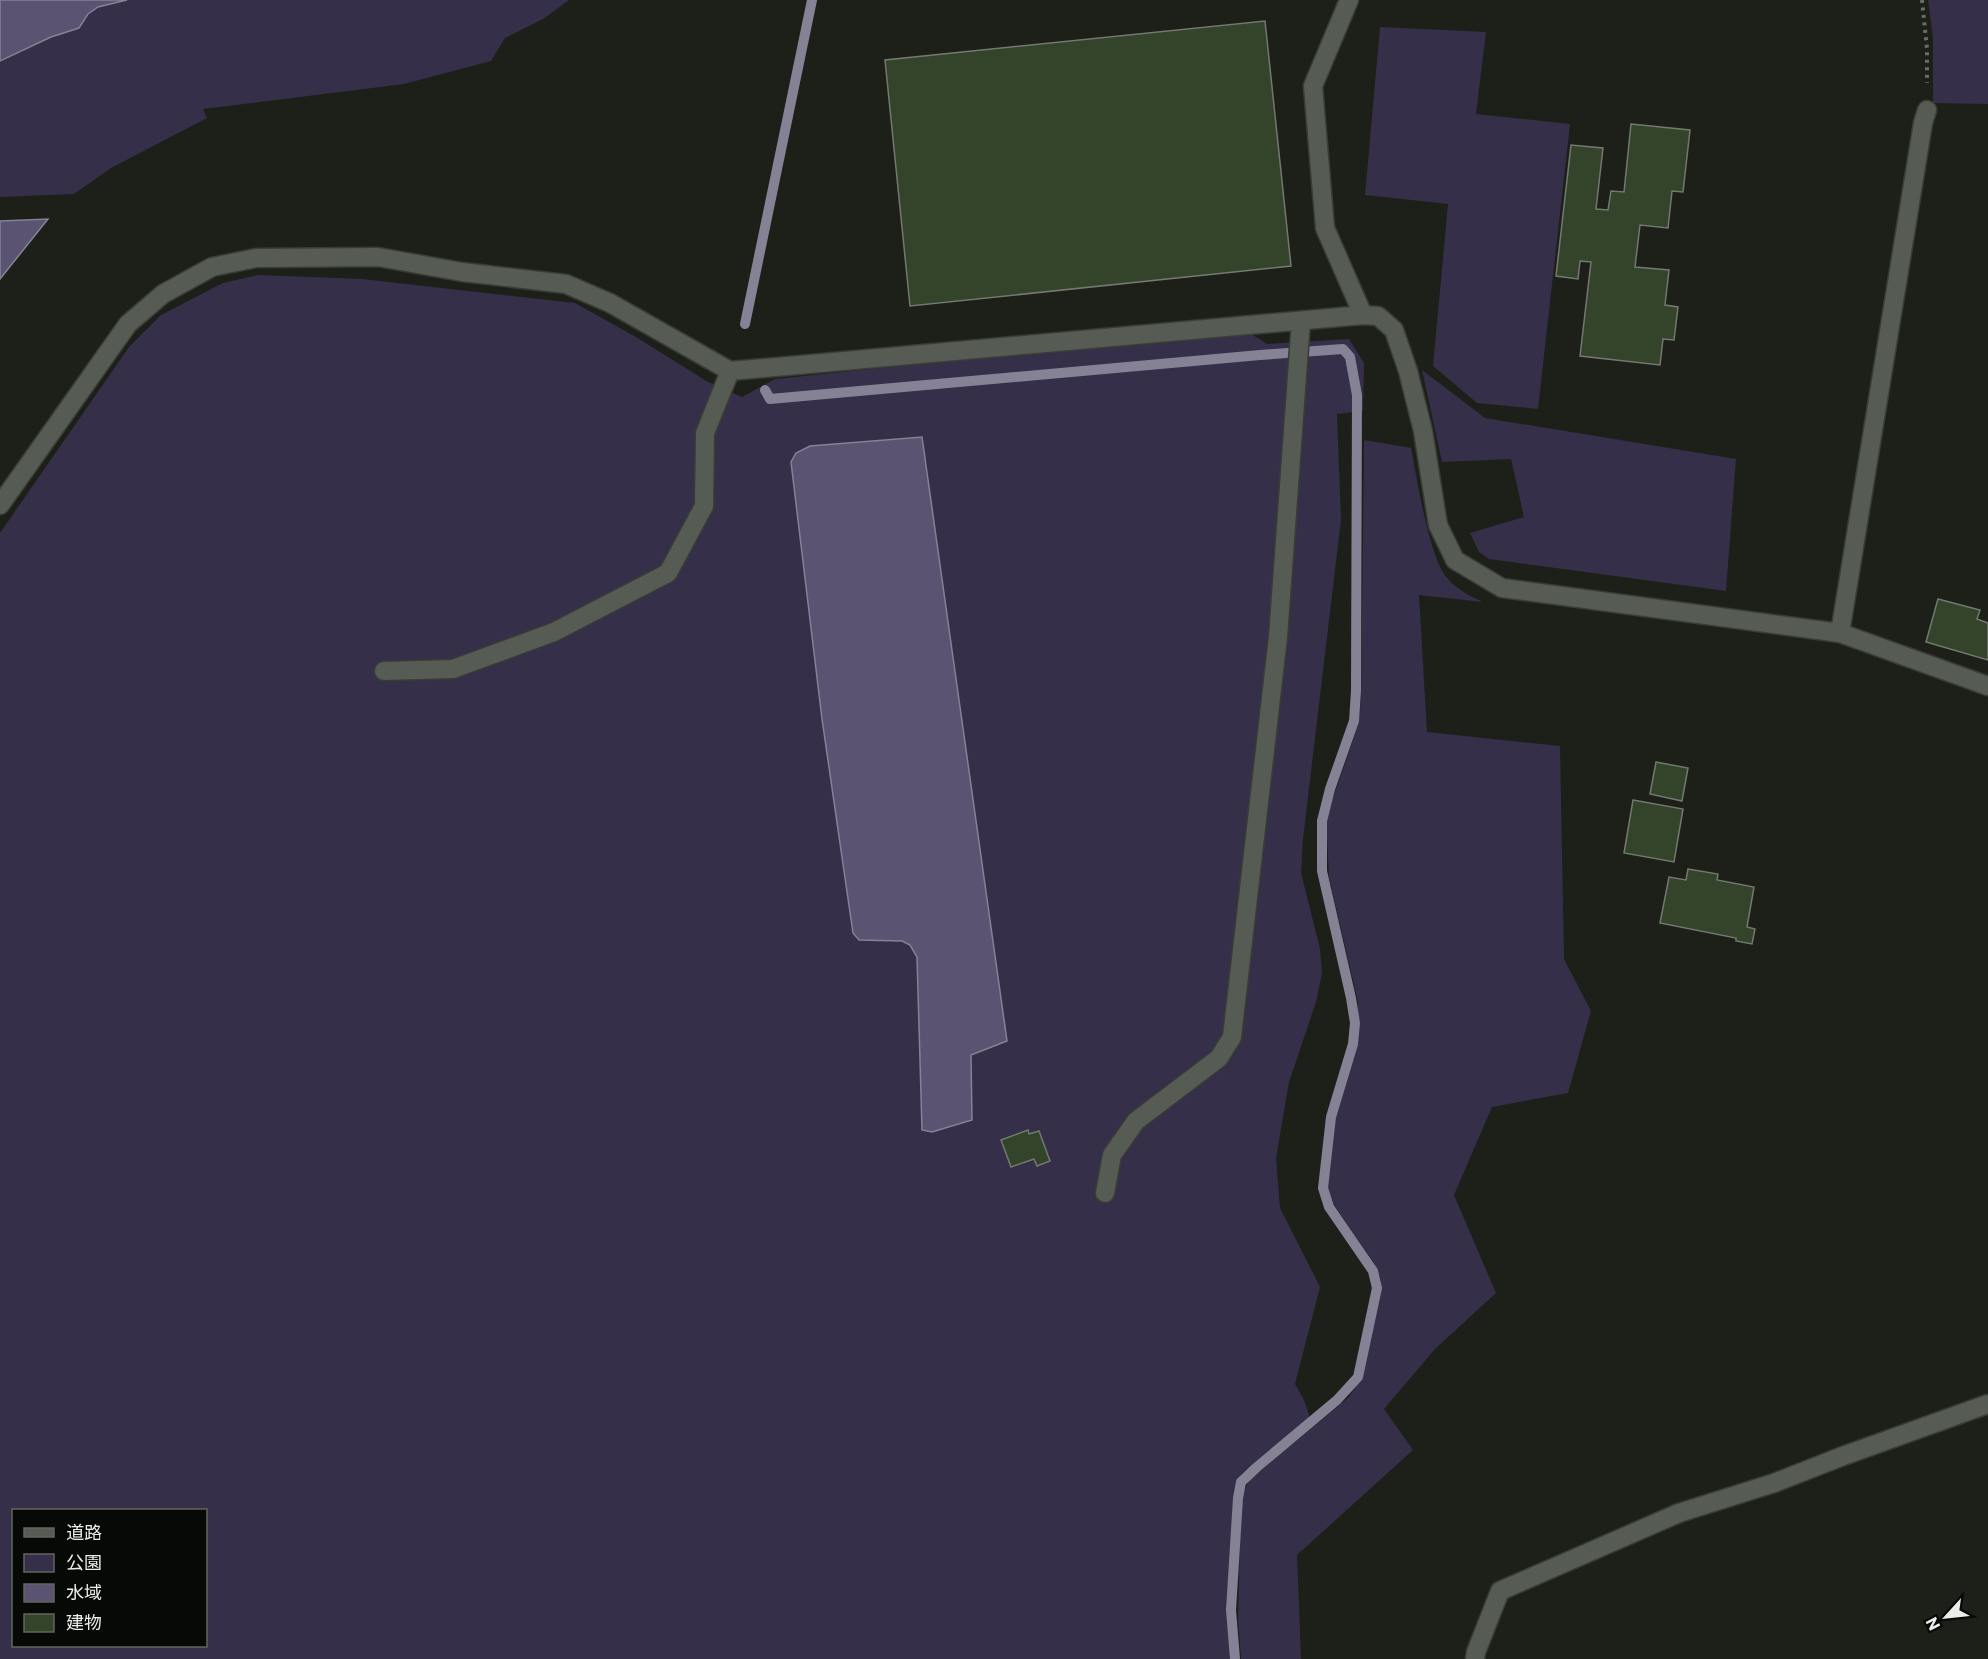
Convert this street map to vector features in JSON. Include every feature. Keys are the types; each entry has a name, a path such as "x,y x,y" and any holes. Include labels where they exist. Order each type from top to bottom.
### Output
{"street":[{"path":"1349,0 1313,86 1325,228 1363,315"},
{"path":"1840,633 1923,123 1927,110"},
{"path":"0,505 128,324 163,294 212,267 256,258 378,257 462,272 566,284 610,303 730,371 1363,315 1378,316 1394,330 1408,371 1423,431 1438,525 1455,560 1502,588 1840,633 1988,686"},
{"path":"1105,1193 1112,1155 1136,1121 1219,1058 1233,1037 1278,637 1301,321"},
{"path":"384,671 453,669 554,632 668,573 704,506 705,433 730,371"},
{"path":"1475,1659 1500,1591 1679,1513 1774,1483 1988,1404"}],"path":[{"path":"1922,0 1927,49 1927,110"}],"green space":[{"path":"127,0 569,0 543,19 505,38 491,61 404,84 203,109 207,118 111,168 74,194 0,197 0,61 51,37 78,28 88,14 98,7"},
{"path":"1928,0 1988,0 1988,104 1933,103 1933,38"},
{"path":"1380,27 1486,32 1476,114 1570,124 1538,409 1477,403 1433,366 1448,204 1365,195"},
{"path":"258,275 362,279 575,303 636,337 708,382 742,397 775,379 1245,330 1267,344 1349,339 1364,363 1363,411 1337,414 1341,520 1303,839 1301,873 1320,949 1322,973 1316,1002 1289,1082 1276,1158 1280,1208 1320,1287 1295,1384 1310,1418 1240,1475 1234,1491 1228,1616 1231,1659 0,1659 0,533 129,347 161,315 223,283"},
{"path":"1422,370 1485,418 1736,459 1726,591 1489,559 1479,552 1470,533 1524,517 1511,459 1442,462"},
{"path":"1364,440 1411,448 1425,517 1441,569 1456,586 1483,602 1419,595 1427,732 1560,746 1564,959 1591,1011 1568,1093 1492,1107 1454,1195 1496,1293 1435,1349 1384,1409 1413,1450 1297,1555 1301,1659 1241,1659 1238,1619 1241,1496 1250,1479 1348,1398 1359,1382 1381,1280 1374,1263 1330,1199 1326,1185 1336,1108 1358,1039 1358,1002 1329,877 1326,818 1358,726 1361,700"}],"water":[{"path":"0,0 127,0 98,7 88,14 79,28 51,37 0,61"},
{"path":"48,219 0,279 0,221"},
{"path":"922,437 1007,1041 971,1055 972,1120 932,1132 922,1130 917,957 910,945 902,941 859,940 853,933 822,719 791,462 796,453 810,446"}],"building":[{"path":"1265,21 1291,266 910,306 885,60"},
{"path":"1631,124 1690,130 1683,192 1672,191 1668,228 1640,225 1635,267 1669,270 1665,305 1678,307 1674,340 1663,339 1660,365 1580,356 1591,262 1580,261 1578,279 1556,276 1571,145 1603,148 1596,209 1608,210 1611,191 1624,192"},
{"path":"1938,599 1980,610 1977,619 1988,623 1988,660 1926,642"},
{"path":"1656,762 1688,768 1682,801 1650,794"},
{"path":"1633,800 1683,809 1674,862 1624,853"},
{"path":"1688,869 1718,874 1717,880 1754,887 1747,927 1755,929 1752,944 1736,941 1736,938 1660,923 1669,877 1686,880"},
{"path":"1028,1130 1029,1134 1039,1131 1050,1161 1037,1166 1034,1159 1011,1167 1001,1140"}],"waterway":[{"path":"745,324 812,0"},
{"path":"765,390 770,399 1260,355 1343,349 1350,357 1357,395 1356,691 1354,721 1330,789 1322,821 1322,871 1355,1023 1353,1044 1331,1117 1323,1188 1329,1207 1373,1271 1377,1288 1358,1377 1337,1400 1241,1482 1231,1610 1235,1659"}]}
